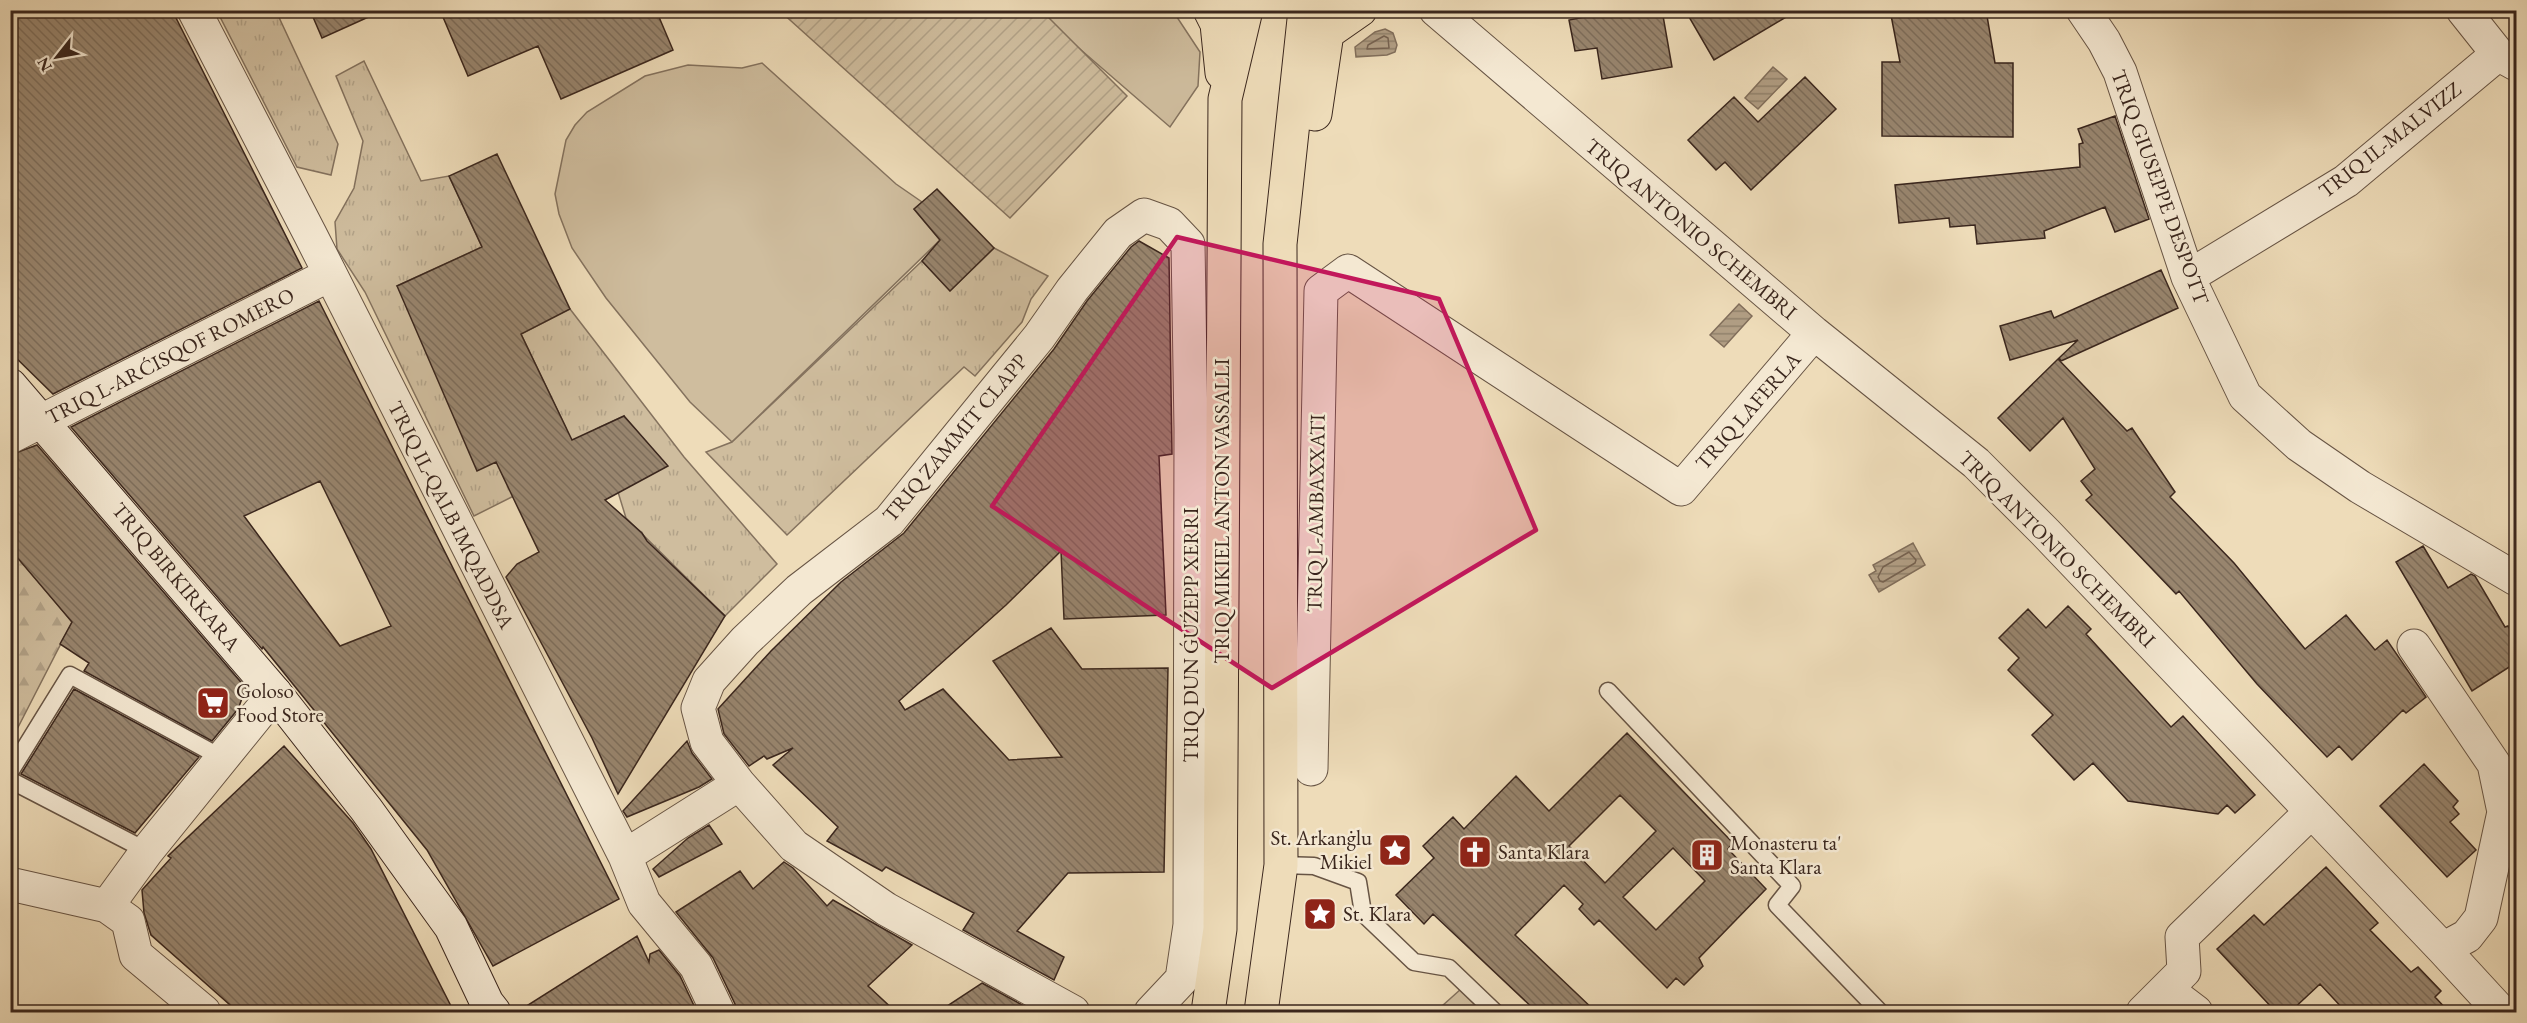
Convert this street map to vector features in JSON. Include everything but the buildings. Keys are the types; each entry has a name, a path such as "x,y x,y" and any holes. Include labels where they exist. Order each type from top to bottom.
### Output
{"highway":[{"path":"1210,10 1217,24 1225,99"},
{"name":"TRIQ MIKIEL ANTON VASSALLI","path":"1208,1012 1205,927 1225,99 1245,10"},
{"path":"1261,1012 1281,865 1280,244 1305,10"},
{"path":"1280,244 1303,201 1327,33 1360,10"}],"street":[{"name":"TRIQ IL-QALB IMQADDSA","path":"194,10 625,856 644,903 696,966 718,1012"},
{"name":"TRIQ ANTONIO SCHEMBRI","path":"1436,10 1814,333 1976,463 2054,540 2500,1012"},
{"name":"TRIQ GIUSEPPE DESPOTT","path":"2083,10 2120,72 2188,277 2245,396 2300,445 2360,487 2517,579"},
{"path":"2463,10 2507,59"},
{"name":"TRIQ IL-MALVIZZ","path":"2188,277 2346,181 2507,59"},
{"name":"TRIQ ZAMMIT CLAPP","path":"739,784 707,742 698,708 709,681 745,641 799,590 889,521 1039,337 1072,290 1118,233 1144,215 1169,224 1188,244"},
{"name":"TRIQ DUN ǴUŹEPP XERRI","path":"1151,1012 1182,979 1205,927 1188,244"},
{"name":"TRIQ LAFERLA","path":"1348,271 1681,489 1814,333"},
{"name":"TRIQ L-AMBAXXATI","path":"1311,769 1321,291 1348,271"},
{"name":"TRIQ L-ARĆISQOF ROMERO","path":"10,437 329,275"},
{"name":"TRIQ BIRKIRKARA","path":"10,385 43,420 275,693 366,809 451,927 487,1003 494,1012"},
{"path":"2414,646 2494,764 2504,812 2481,918 2467,936 2443,950"},
{"path":"107,906 147,851 224,759 275,693"},
{"path":"625,856 739,784 794,846 886,909 1073,1012"},
{"path":"2143,1012 2184,971 2182,937 2311,812"},
{"path":"10,884 107,906 128,921 136,955 204,1012"},
{"path":"2167,990 2196,1012"}],"lane":[{"path":"10,772 70,675 224,759"},
{"path":"1608,691 1792,886 1777,905 1880,1012"},
{"path":"10,780 147,851"},
{"path":"1281,865 1314,866 1358,882 1363,913 1414,962 1449,968 1495,1012"}],"highlighted area":[{"path":"1177,237 1439,299 1536,530 1272,688 992,506"}],"green space":[{"path":"217,11 276,11 338,144 331,175 297,167"},
{"path":"780,11 1042,11 1127,96 1010,218"},
{"path":"1036,11 1173,11 1200,52 1198,86 1170,127"},
{"path":"364,61 421,181 449,176 482,247 397,286 566,428 521,334 570,309 684,457 777,564 725,616 626,518 618,492 624,416 596,429 603,451 474,516 365,292 337,249 335,222 354,188 363,141 336,76"},
{"path":"762,63 896,184 922,202 914,209 940,240 732,442 690,402 606,298 572,248 559,214 555,194 566,140 575,125 587,112 645,76 688,65 742,68"},
{"path":"994,248 1048,276 1031,299 1022,322 975,376 964,367 787,535 706,452 732,442 922,261 950,291"},
{"path":"11,549 72,622 11,741 10,632 16,626 11,623"},
{"path":"1461,989 1485,1012 1448,1012 1442,1006"}],"water":[{"path":"1385,29 1393,33 1397,45 1395,52 1387,55 1356,57 1355,47 1375,32"},
{"path":"1773,67 1787,79 1758,109 1745,98"},
{"path":"1739,304 1752,316 1724,347 1710,335"},
{"path":"1913,543 1925,565 1879,592 1869,575 1876,571 1873,565"}],"place":[{"name":"Goloso Food Store","path":"213,703"},
{"name":"St. Arkanġlu Mikiel","path":"1395,850"},
{"name":"Santa Klara","path":"1475,852"},
{"name":"Monasteru ta' Santa Klara","path":"1707,855"},
{"name":"St. Klara","path":"1320,914"}]}
